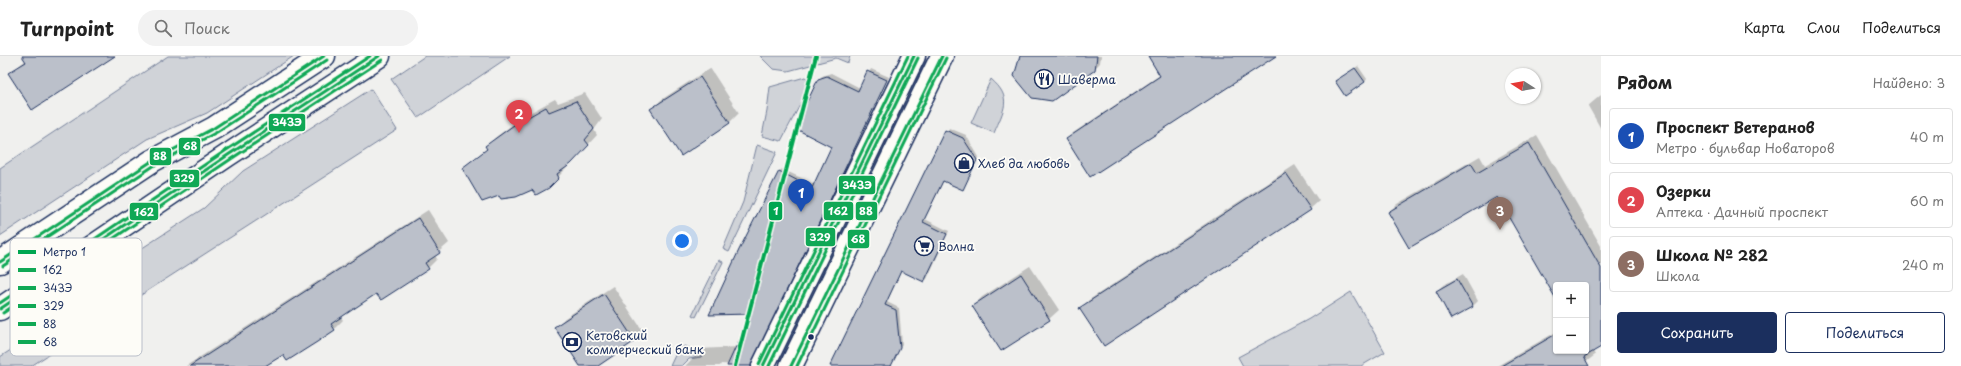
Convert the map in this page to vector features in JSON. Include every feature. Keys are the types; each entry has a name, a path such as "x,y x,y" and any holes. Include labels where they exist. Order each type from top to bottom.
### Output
{"main road":[{"path":"36,238 152,161 214,128 324,56"},
{"path":"104,238 228,154 379,56"},
{"path":"763,366 914,56"},
{"path":"791,366 942,56"},
{"path":"0,262 10,255"},
{"path":"0,309 10,302"}],"shaded area":[{"path":"168,56 294,56 207,113 147,139 0,236 0,168"},
{"path":"425,56 510,56 418,118 391,79"},
{"path":"760,56 850,56 848,63 836,58 788,71 773,69"},
{"path":"805,77 812,82 781,141 762,136 770,87"},
{"path":"991,79 998,86 1004,98 1001,117 994,133 971,123"},
{"path":"371,89 397,130 142,294 142,248 204,208 243,171"},
{"path":"757,145 777,152 729,252 723,249 743,202"},
{"path":"719,260 723,262 696,317 692,315"},
{"path":"1351,292 1385,352 1361,366 1243,366 1238,357 1309,319"},
{"path":"685,346 703,354 701,357 689,359 682,366 670,366 678,349"},
{"path":"10,350 10,356 47,356 31,366 0,366 0,357"}],"building":[{"path":"22,56 115,56 32,110 8,73 26,62"},
{"path":"1020,56 1097,56 1095,70 1052,101 1032,98 1014,76"},
{"path":"1148,56 1276,56 1090,177 1066,139 1160,76"},
{"path":"1355,68 1365,82 1345,96 1335,81"},
{"path":"867,71 887,80 751,366 727,366 751,314 709,315 739,250 779,171 812,188 831,147 800,131 797,123 818,79 827,76 858,91"},
{"path":"700,77 730,123 681,156 650,109"},
{"path":"576,101 594,129 585,140 589,145 571,164 557,174 559,178 549,188 536,195 532,190 516,197 501,199 499,196 482,202 462,168 487,149 485,146 514,125 546,107 549,112"},
{"path":"945,130 963,138 977,160 963,190 943,181 923,222 947,234 924,282 901,271 885,305 896,310 900,348 891,366 830,366"},
{"path":"1529,143 1601,268 1601,347 1584,357 1589,366 1501,366 1553,336 1553,354 1589,354 1589,282 1553,282 1553,294 1497,197 1409,248 1388,212 1471,163 1477,173"},
{"path":"1286,173 1311,210 1104,346 1079,308"},
{"path":"418,218 440,253 425,263 429,269 381,300 376,294 331,324 335,330 317,342 287,361 283,355 265,366 190,366"},
{"path":"1021,274 1050,320 1001,351 972,306"},
{"path":"1457,279 1473,307 1451,319 1436,291"},
{"path":"604,294 635,341 598,366 580,366 554,327"}],"metro line":[{"name":"1","path":"735,366 816,56"}],"transit line":[{"name":"88","path":"36,238 152,161 214,128 324,56"},
{"name":"329","path":"96,238 370,56"},
{"name":"162","path":"105,238 379,56"},
{"name":"329","path":"759,364 908,56"},
{"name":"162","path":"763,366 914,56"},
{"name":"88","path":"791,366 942,56"},
{"name":"343Э","path":"769,366 918,58"},
{"name":"68","path":"797,366 946,58"},
{"name":"68","path":"45,238 155,165 217,132 327,60"},
{"name":"343Э","path":"114,238 382,60"},
{"name":"88","path":"0,262 10,255"},
{"name":"68","path":"3,266 10,261"},
{"name":"329","path":"0,303 10,296"},
{"name":"162","path":"0,309 10,302"},
{"name":"343Э","path":"3,313 10,308"}],"place":[{"name":"Шаверма","path":"1044,79"},
{"name":"Озерки","path":"519,133"},
{"name":"Хлеб да любовь","path":"964,163"},
{"name":"Проспект Ветеранов","path":"801,212"},
{"name":"Школа № 282","path":"1500,230"},
{"name":"Волна","path":"924,246"},
{"name":"Кетовский коммерческий банк","path":"572,342"}]}
